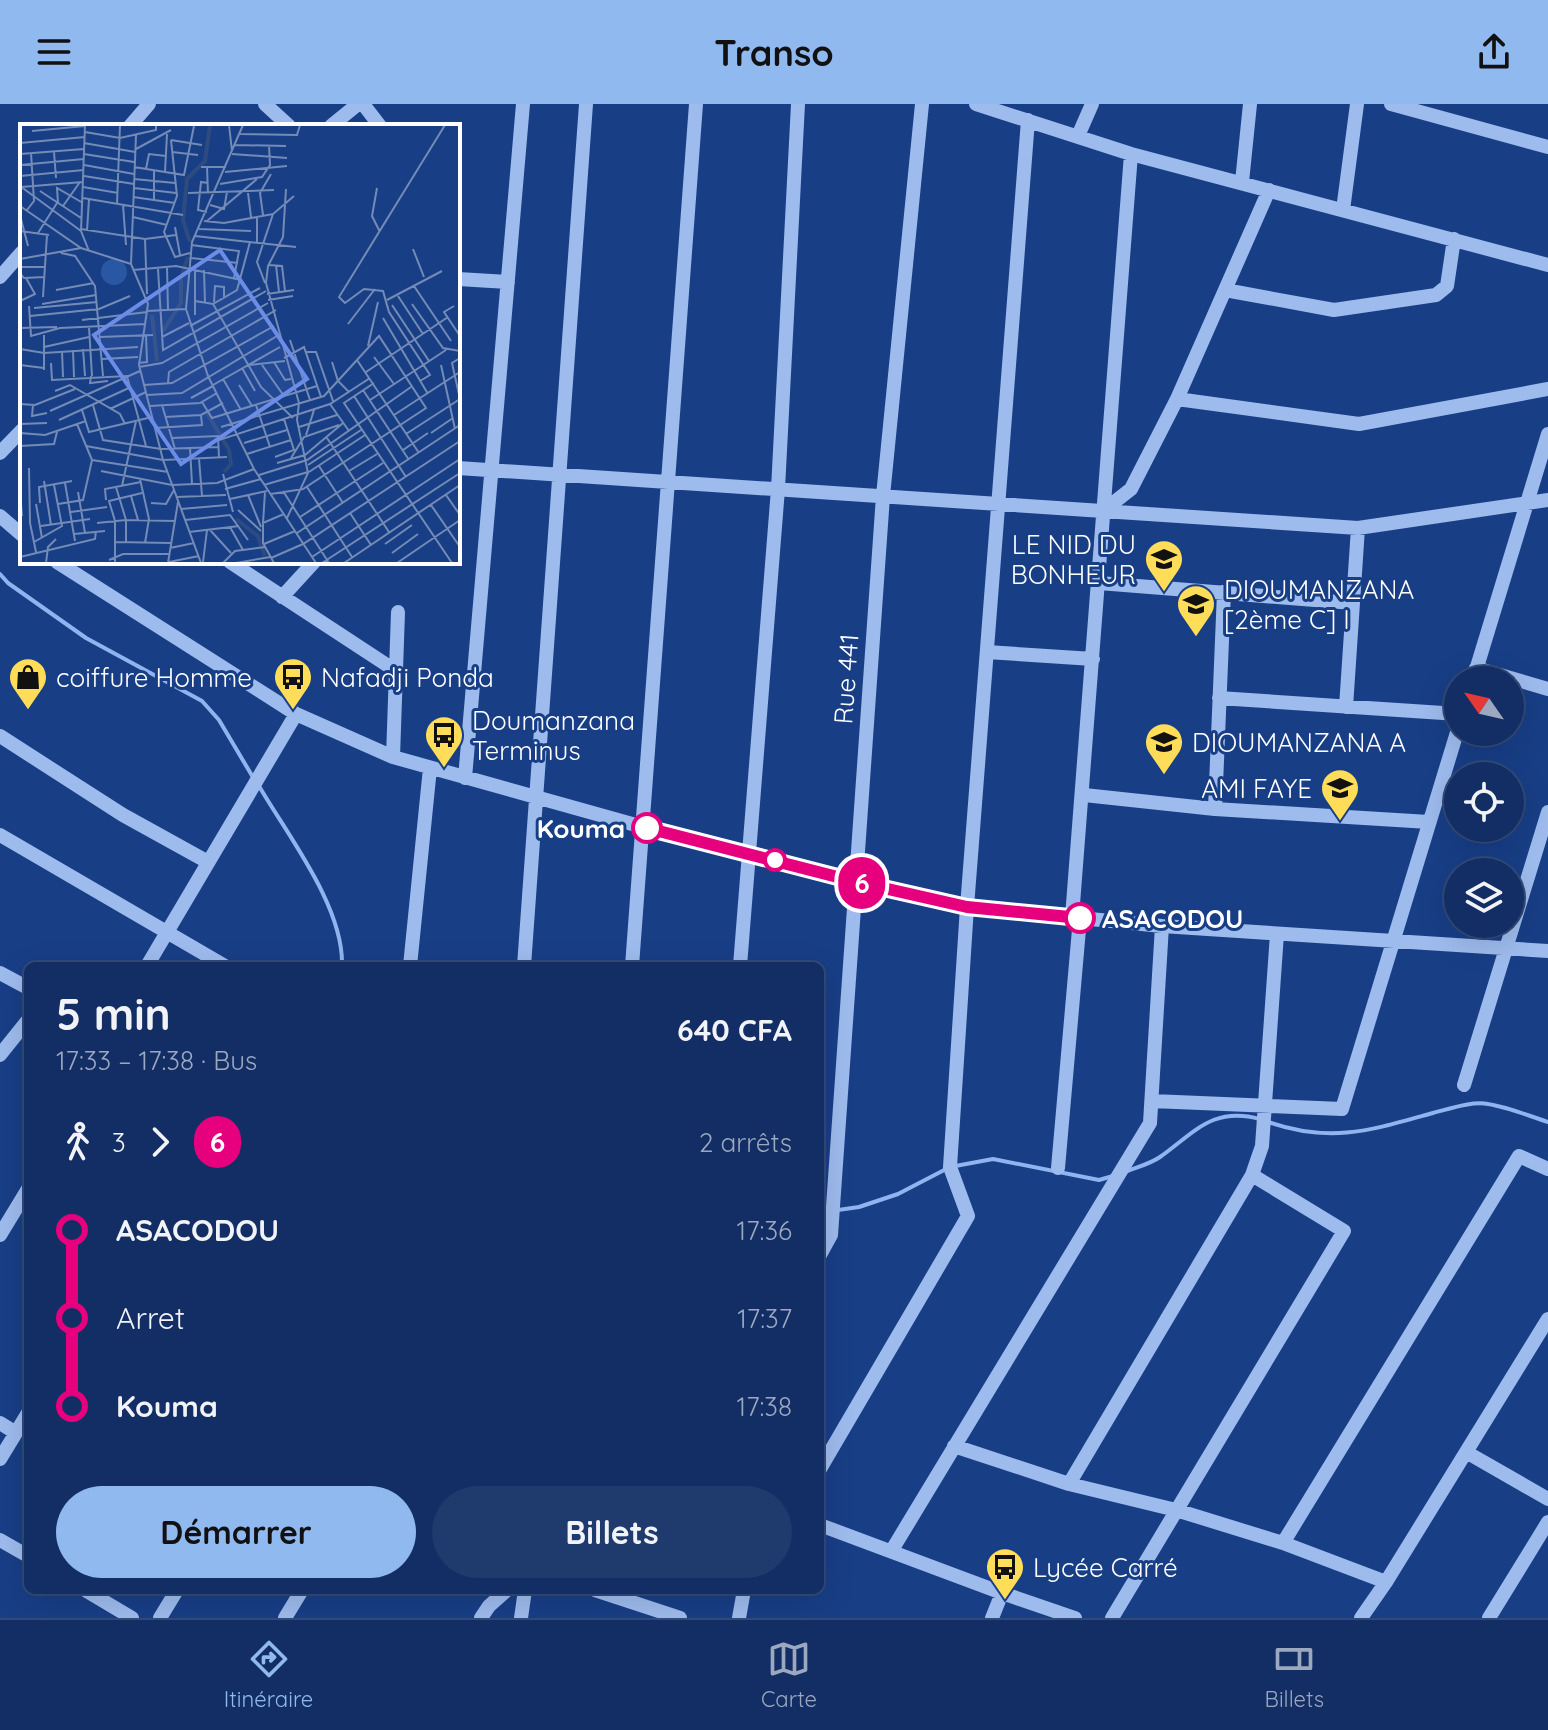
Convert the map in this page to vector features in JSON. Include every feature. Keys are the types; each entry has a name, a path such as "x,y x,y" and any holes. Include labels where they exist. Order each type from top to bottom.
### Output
{"street":[{"path":"135,124 149,104"},
{"path":"265,104 287,124"},
{"path":"334,124 360,104 378,124"},
{"path":"465,778 523,104"},
{"path":"524,962 586,104"},
{"path":"632,962 696,104"},
{"path":"740,962 778,489 798,104"},
{"name":"Rue 441","path":"824,1248 831,1235 883,496 922,104"},
{"path":"977,104 1131,154 1548,265"},
{"path":"1078,136 1092,104"},
{"path":"1242,182 1250,104"},
{"path":"1343,210 1357,104"},
{"path":"1391,104 1548,147"},
{"path":"824,1462 968,1216 950,1167 1028,120"},
{"path":"1058,1168 1131,154"},
{"path":"1103,511 1131,489 1177,399 1269,190"},
{"path":"1225,290 1334,310 1436,295 1447,286 1454,239"},
{"path":"0,277 20,254"},
{"path":"460,279 508,282"},
{"path":"1177,399 1359,424 1548,389"},
{"path":"0,453 20,432"},
{"path":"1477,666 1548,434"},
{"path":"460,468 1358,528 1548,500"},
{"path":"0,516 20,533"},
{"path":"1346,707 1358,528"},
{"path":"60,564 296,714 393,757 643,827 967,907 1162,926 1548,951"},
{"path":"233,564 396,671"},
{"path":"282,597 312,564"},
{"path":"1099,583 1353,603"},
{"path":"1215,809 1224,592"},
{"path":"393,757 398,612"},
{"path":"987,652 1093,659"},
{"path":"1524,684 1548,689"},
{"path":"1219,698 1444,713"},
{"path":"149,962 296,714"},
{"path":"0,736 123,815 208,862"},
{"path":"1152,1101 1342,1109 1453,746"},
{"path":"410,962 430,768"},
{"path":"1084,795 1215,809 1429,822"},
{"path":"1464,1085 1548,812"},
{"path":"0,835 218,962"},
{"path":"892,1550 1150,1123 1162,926"},
{"path":"1069,1484 1252,1175 1262,1146 1277,934"},
{"path":"0,973 24,986"},
{"path":"0,1055 24,1025"},
{"path":"1283,1543 1519,1156 1548,1169"},
{"path":"1112,1618 1344,1231 1252,1175"},
{"path":"0,1235 24,1196"},
{"path":"1361,1618 1548,1319"},
{"path":"0,1459 24,1420"},
{"path":"0,1423 16,1433"},
{"path":"954,1446 1069,1484 1176,1510 1283,1543 1386,1582"},
{"path":"1466,1452 1548,1499"},
{"path":"1489,1618 1548,1522"},
{"path":"824,1526 1075,1618"},
{"path":"0,1540 24,1554"},
{"path":"992,1618 1002,1593"},
{"path":"92,1594 132,1618"},
{"path":"160,1618 175,1594"},
{"path":"285,1618 300,1594"},
{"path":"481,1618 502,1594"},
{"path":"521,1618 524,1594"},
{"path":"608,1594 680,1618"},
{"path":"739,1618 743,1594"},
{"path":"635,1618 637,1603"}],"waterway":[{"path":"0,574 8,583 86,638 202,701 219,720 254,779"},
{"path":"259,786 324,896 334,920 342,962"},
{"path":"1268,1122 1312,1132 1351,1132 1482,1103 1548,1122"},
{"path":"1125,1172 1148,1164 1217,1119 1229,1116 1260,1119"},
{"path":"838,1210 859,1207 898,1194 950,1167 993,1159 1099,1180 1113,1176"}],"bus line":[{"name":"6","path":"647,828 967,907 1080,918"}],"place":[{"name":"LE NID DU BONHEUR","path":"1164,593"},
{"name":"DIOUMANZANA [2ème C] I","path":"1196,638"},
{"name":"coiffure Homme","path":"28,711"},
{"name":"Nafadji Ponda","path":"293,711"},
{"name":"Doumanzana Terminus","path":"444,769"},
{"name":"DIOUMANZANA A","path":"1164,776"},
{"name":"AMI FAYE","path":"1340,822"},
{"name":"Kouma","path":"647,828"},
{"name":"ASACODOU","path":"1080,918"},
{"name":"Lycée Carré","path":"1005,1601"}]}
